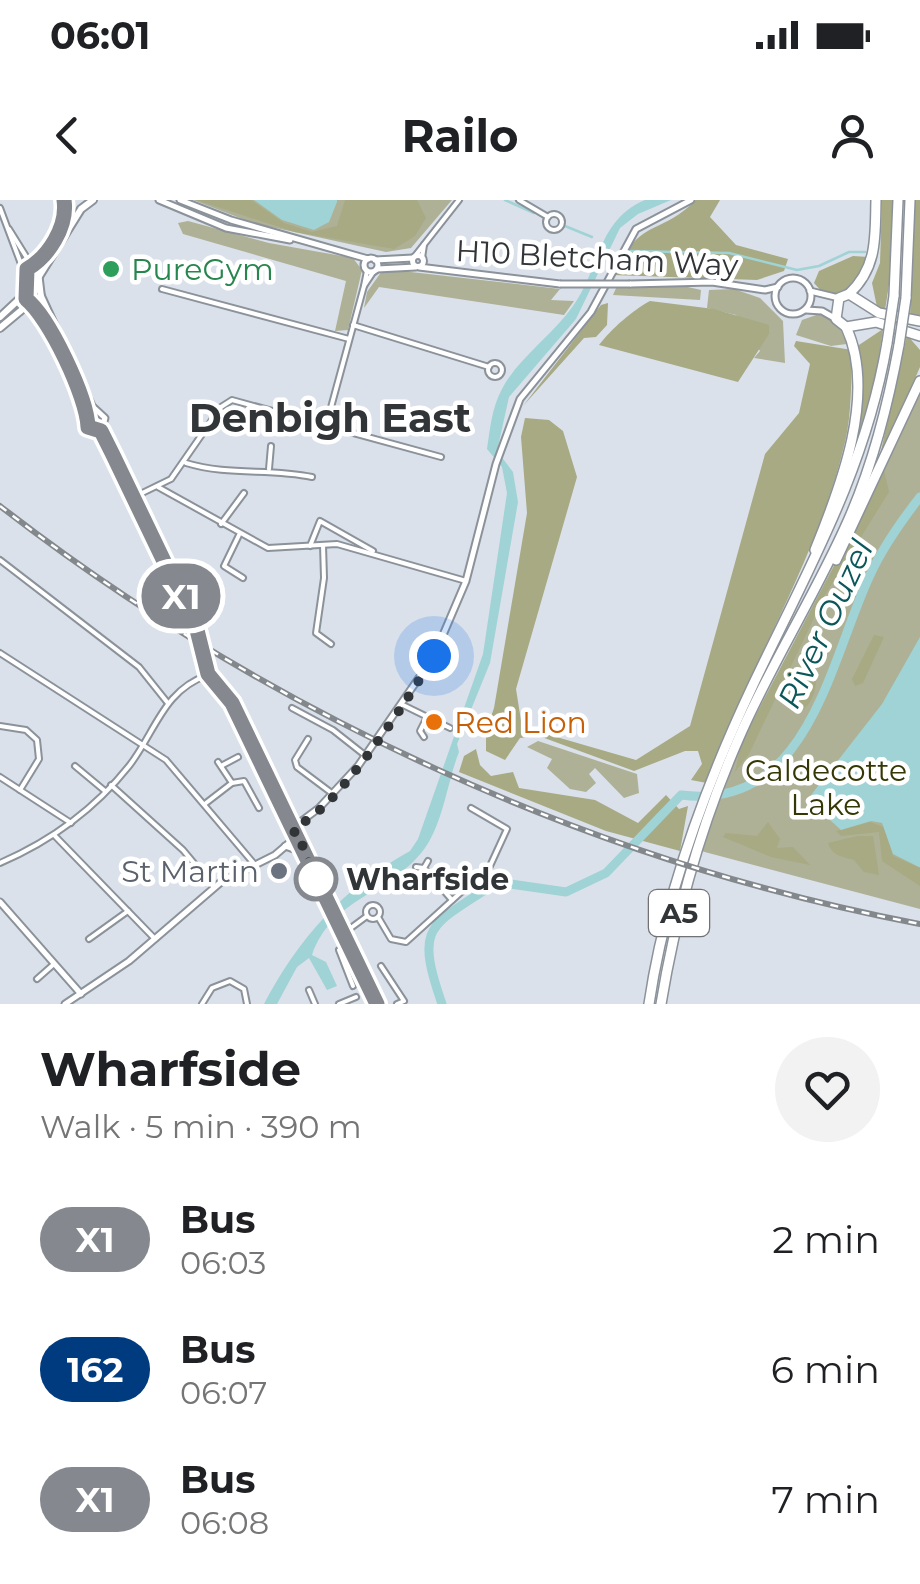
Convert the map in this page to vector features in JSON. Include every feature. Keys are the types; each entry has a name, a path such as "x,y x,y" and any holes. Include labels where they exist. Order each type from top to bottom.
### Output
{"highway":[{"path":"806,581 845,460 855,402 855,349 846,326 836,318 844,296 868,273 873,258 876,200"},
{"name":"A5","path":"649,1004 670,906 750,690 806,581 854,473 888,343 898,200"},
{"name":"A5","path":"718,778 800,617 863,481 900,346 910,200"},
{"path":"844,296 878,312 920,320"},
{"path":"846,326 876,322 920,336"},
{"path":"800,617 850,534 920,382"},
{"name":"A5","path":"660,1004 701,825"}],"main road":[{"path":"31,304 26,276 48,253 63,220 64,200"},
{"path":"38,278 52,261 72,222 93,200"},
{"path":"0,328 40,293 32,266"},
{"path":"28,291 40,293"},
{"path":"0,316 28,291"}],"street":[{"name":"H10 Bletcham Way","path":"158,200 226,228 372,259 418,261 436,271 560,284 712,282 756,289 778,286"},
{"name":"H10 Bletcham Way","path":"180,200 298,241"},
{"path":"418,261 424,246 459,200"},
{"path":"519,200 548,217"},
{"path":"295,826 333,794 366,756 434,656 466,581 496,464 520,399 591,312 629,236 645,222 690,200"},
{"path":"0,208 26,276"},
{"path":"4,220 32,266"},
{"path":"355,255 370,270"},
{"path":"370,270 372,259"},
{"path":"327,424 372,259"},
{"name":"H10 Bletcham Way","path":"370,270 418,261"},
{"path":"836,318 822,311 791,314 777,305 778,286 795,279 810,291 844,296"},
{"name":"H10 Bletcham Way","path":"756,289 777,305"},
{"path":"162,290 348,340"},
{"path":"804,310 810,291"},
{"path":"40,293 98,413 106,421 101,431"},
{"path":"31,304 44,318 90,430 101,431"},
{"path":"352,326 488,367"},
{"path":"134,497 158,487 186,462 221,407 232,400 440,457"},
{"path":"88,418 98,413"},
{"path":"65,1004 155,939 214,888 285,846 294,838 295,826 232,703 208,674 208,664 184,603 101,431"},
{"path":"269,469 271,446"},
{"path":"186,462 255,474 269,469 312,477"},
{"path":"158,487 240,536 268,548 323,544 373,551 466,581"},
{"path":"221,524 244,493"},
{"path":"310,546 320,522 373,551"},
{"path":"240,536 224,566 243,578"},
{"path":"323,544 324,578 316,633 331,644"},
{"path":"0,560 139,667 168,703"},
{"path":"0,653 143,742 178,770 255,865"},
{"path":"0,863 72,824 111,785 168,703 190,683 208,674"},
{"path":"403,706 450,728"},
{"path":"292,708 333,730 366,756"},
{"path":"424,737 420,731 427,717"},
{"path":"0,726 26,730 38,740 39,759 20,790"},
{"path":"308,739 294,760 296,767 333,794"},
{"path":"232,783 219,764 238,757"},
{"path":"75,766 105,791"},
{"path":"86,776 92,768"},
{"path":"0,777 72,824"},
{"path":"206,803 232,783 244,781 259,808"},
{"path":"111,785 183,850 214,888"},
{"path":"367,916 366,908 372,905 379,909 378,917 387,934 402,943 490,866 507,836 503,824 471,808"},
{"path":"54,836 155,939"},
{"path":"294,838 306,852 376,1003"},
{"path":"285,846 306,852"},
{"path":"424,868 428,861"},
{"path":"416,867 424,868 452,900"},
{"path":"0,902 81,994"},
{"path":"89,939 128,911"},
{"path":"344,933 367,916 378,917"},
{"path":"338,950 353,986"},
{"path":"344,965 356,960"},
{"path":"37,979 54,964"},
{"path":"380,966 404,1001 398,1004"},
{"path":"202,1004 220,982 235,982 244,989 246,1004"},
{"path":"304,1004 314,1001 308,990"},
{"path":"339,1004 356,997"}],"green space":[{"path":"193,200 452,200 411,248 386,252 253,223"},
{"path":"188,221 269,243 353,258 362,270 348,330 335,331 346,281 183,234 178,223"},
{"path":"382,271 560,289 551,300 574,301 564,315 379,287 364,308 367,292"},
{"path":"679,285 701,290 700,300 613,295 617,286"},
{"path":"734,289 760,298 783,321 785,363 754,358 760,351 736,315 707,308 709,290"},
{"path":"819,314 838,324 847,344 831,346 796,335 802,320"},
{"name":"Caldecotte Lake","path":"920,391 920,909 701,851 742,741 850,540"},
{"path":"538,741 637,774 639,793 624,798 595,768 589,774 596,783 586,792 570,789 547,768 552,759 527,747"}],"shaded area":[{"path":"196,200 251,200 284,223 312,232 337,226 345,200 417,200 426,218 415,236 394,249 295,232"},
{"path":"254,200 337,202 329,222 314,230 282,220"},
{"path":"645,200 671,200 638,214 620,228 576,319 509,397 497,451 513,472 518,502 490,663 457,744 459,752 435,830 408,866 347,908 321,936 312,955 326,962 337,986 327,990 309,958 297,967 277,1004 264,1004 292,958 325,917 364,881 410,851 418,839 483,654 507,493 502,467 487,449 496,403 517,367 573,306 617,220"},
{"path":"696,200 720,200 710,217 736,245 788,259 784,271 757,280 613,275 633,243"},
{"path":"882,200 893,200 892,266 885,310 877,307 872,283 880,263"},
{"path":"915,200 920,200 920,315 910,317"},
{"path":"853,256 869,257 862,274 839,296 823,293 814,283 819,271"},
{"path":"650,301 714,309 769,325 769,334 738,382 599,345 623,320"},
{"path":"608,303 607,325 596,337 584,338 523,406 601,305"},
{"path":"883,329 875,385 852,463 859,345"},
{"path":"907,335 920,350 920,367 878,464"},
{"path":"796,341 852,350 847,431 817,530 707,783 691,780 702,764 698,751 685,751 634,771 539,736 520,738 505,760 486,751 486,731 494,708 527,513 521,437 525,418 549,420 563,431 577,477 516,689 522,727 636,760 690,726 765,454 799,413 810,364 794,346"},
{"path":"884,470 889,492 825,595 749,754 735,772 742,741"},
{"path":"874,635 884,637 863,683 855,686 852,679"},
{"name":"Caldecotte Lake","path":"920,637 919,867 893,854 882,823 871,821 841,830 820,811 811,795 882,704"},
{"path":"812,647 815,690 800,712 800,694 791,693"},
{"path":"476,749 480,765 491,776 513,772 519,788 595,800 638,823 666,795 679,809 688,806 680,851 606,831 459,772 464,756"},
{"path":"768,822 780,839 777,848 793,847 810,865 771,857 723,837 726,833 757,836"},
{"path":"870,822 884,827 893,856 920,868 920,886 882,861 879,832 841,836 836,831"},
{"path":"873,836 879,875 864,872 854,860 835,853 828,843"}],"waterway":[{"path":"505,200 534,213"},
{"path":"565,226 592,237"},
{"path":"628,251 729,253 797,270 819,266 849,252 865,252"},
{"name":"River Ouzel","path":"442,1004 429,957 429,942 434,930 456,909 497,882 566,892 606,873 681,795 724,794 759,780 786,755 808,724 826,687 875,565 920,497"}],"railway":[{"path":"0,506 102,581 209,649 321,712 436,769 554,818 674,861 796,896 920,924"}],"bus line":[{"name":"X1","path":"64,200 63,220 48,253 27,269 26,299 40,310 86,410 88,427 92,432 101,431 134,497 197,630 208,674 232,703 295,826 294,838 301,842 377,1004"}],"place":[{"name":"PureGym","path":"111,269"},
{"name":"Red Lion","path":"434,722"},
{"name":"St Martin","path":"279,871"},
{"name":"Wharfside","path":"316,879"}],"district":[{"name":"Denbigh East","path":"330,417"}],"route":[{"path":"316,879 301,842 294,838 295,826 319,808 366,756 434,656"}]}
